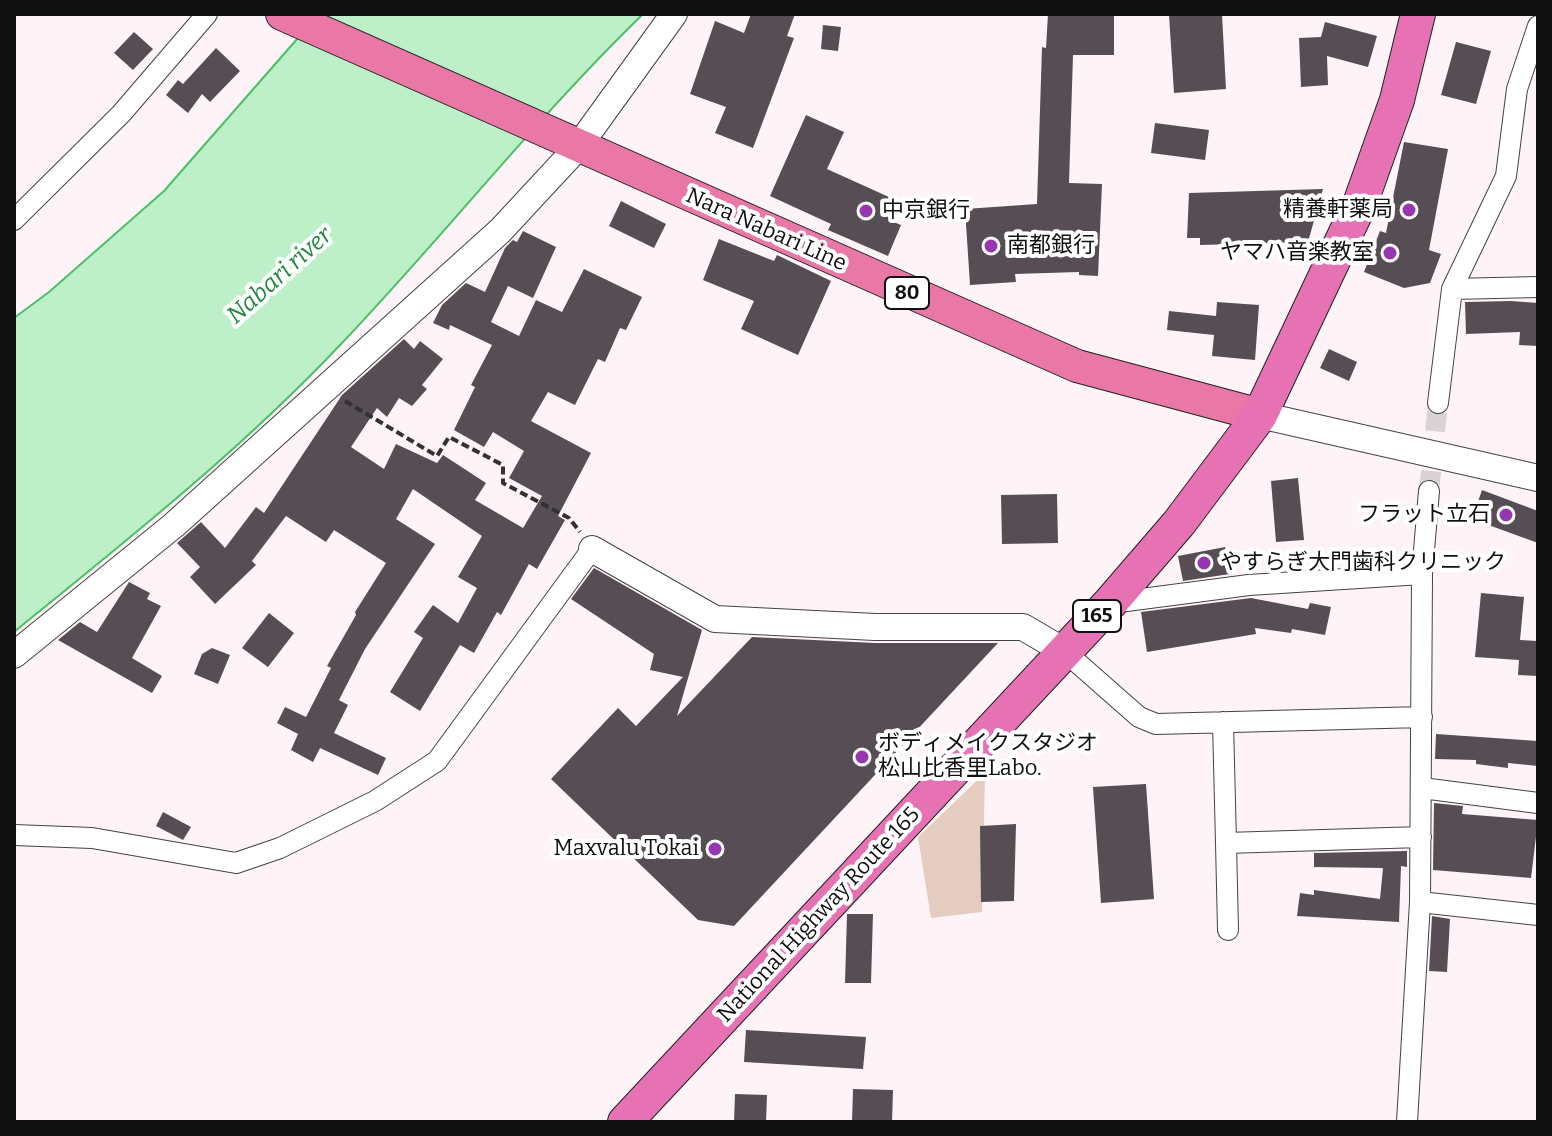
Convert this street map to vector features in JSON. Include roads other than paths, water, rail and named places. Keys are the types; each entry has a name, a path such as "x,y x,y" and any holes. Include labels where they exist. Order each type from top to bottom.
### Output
{"highway":[{"name":"National Highway Route 165","path":"625,1122 1110,603 1179,523 1260,415 1361,201 1397,100 1418,14"}],"main road":[{"name":"Nara Nabari Line","path":"291,18 1077,366 1260,415"}],"street":[{"path":"14,220 121,114 207,14"},
{"path":"14,655 174,525 500,231 674,14"},
{"path":"1438,403 1452,289 1506,176 1517,89 1538,26"},
{"path":"1452,289 1538,287"},
{"path":"1260,415 1538,478"},
{"path":"1407,1122 1420,902 1422,574 1429,491"},
{"path":"14,835 92,838 236,863 280,848 375,801 437,761 592,549 715,619 875,627 1023,627 1064,651 1147,722 1422,717"},
{"path":"1110,603 1249,585 1422,574"},
{"path":"1223,722 1228,930"},
{"path":"1422,788 1538,803"},
{"path":"1226,843 1421,837"},
{"path":"1420,902 1538,915"}],"water":[{"name":"Nabari river","path":"319,14 643,14 565,94 379,303 303,383 182,493 14,632 14,318 49,292 164,191"}],"tunnel":[{"path":"1429,491 1438,403"}],"place":[{"name":"精養軒薬局","path":"1409,210"},
{"name":"中京銀行","path":"866,211"},
{"name":"南都銀行","path":"991,246"},
{"name":"ヤマハ音楽教室","path":"1390,253"},
{"name":"フラット立石","path":"1506,515"},
{"name":"やすらぎ大門歯科クリニック","path":"1204,563"},
{"name":"ボディメイクスタジオ 松山比香里Labo.","path":"862,757"},
{"name":"Maxvalu Tokai","path":"715,849"}]}
